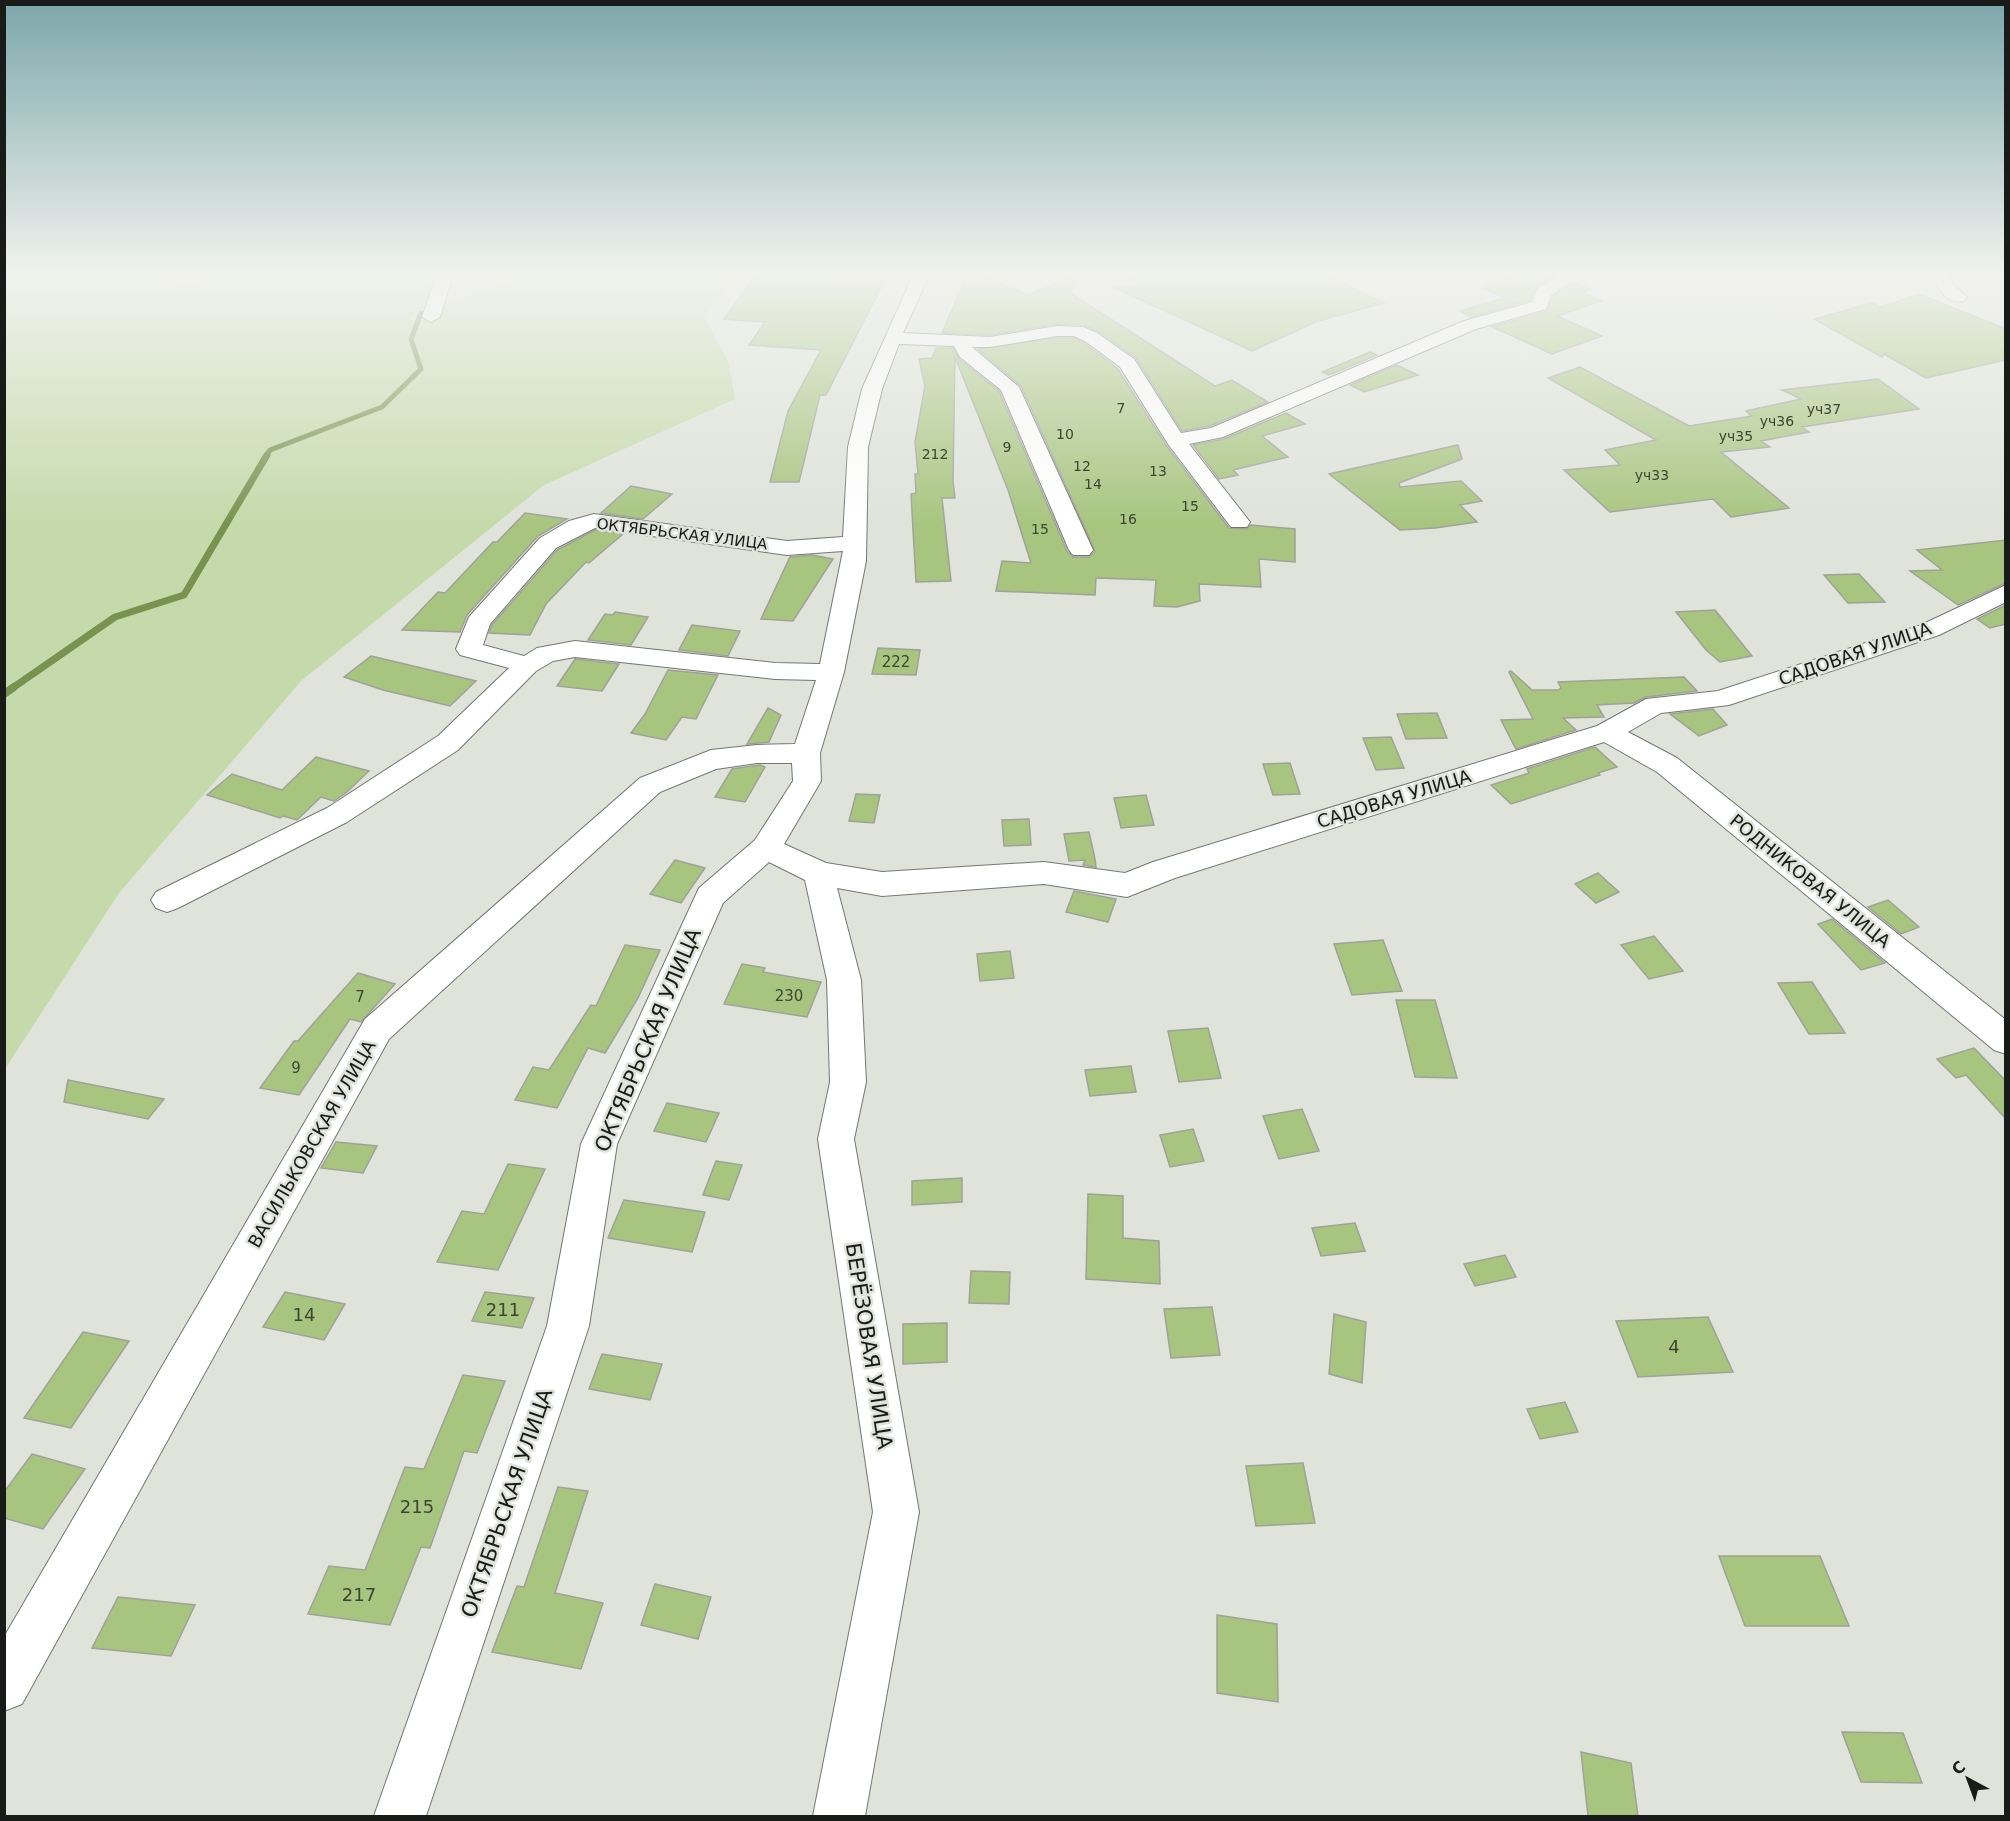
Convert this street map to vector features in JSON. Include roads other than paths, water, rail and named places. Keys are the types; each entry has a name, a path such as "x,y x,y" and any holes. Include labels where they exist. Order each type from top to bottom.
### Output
{"street":[{"name":"ОКТЯБРЬСКАЯ УЛИЦА","path":"400,1816 568,1326 599,1144 710,896 766,848 807,781 806,753 831,672 854,561 858,447 872,389 885,356"},
{"path":"971,356 1009,387 1081,550"},
{"path":"1117,356 1127,363 1175,440 1239,522"},
{"path":"1175,440 1216,433 1397,356"},
{"name":"ОКТЯБРЬСКАЯ УЛИЦА","path":"527,665 469,649 478,622 548,543 577,526 594,521 787,548 855,543"},
{"name":"САДОВАЯ УЛИЦА","path":"766,848 820,874 882,884 1044,873 1126,885 1175,867 1607,732 1655,705 1720,699 1930,630 2006,592"},
{"path":"167,900 337,815 447,743 527,665 546,654 575,649 775,671 831,672"},
{"name":"РОДНИКОВАЯ УЛИЦА","path":"1607,732 1667,765 2006,1040"},
{"name":"ВАСИЛЬКОВСКАЯ УЛИЦА","path":"4,1686 376,1029 650,785 711,760 757,754 806,753"},
{"name":"БЕРЁЗОВАЯ УЛИЦА","path":"820,874 823,897 844,980 848,1082 836,1139 896,1512 840,1816"}],"waterway":[{"path":"266,456 270,450 382,407 421,369 417,356"},
{"path":"11,689 115,617 184,595 267,455"},
{"path":"4,694 14,687"}]}
